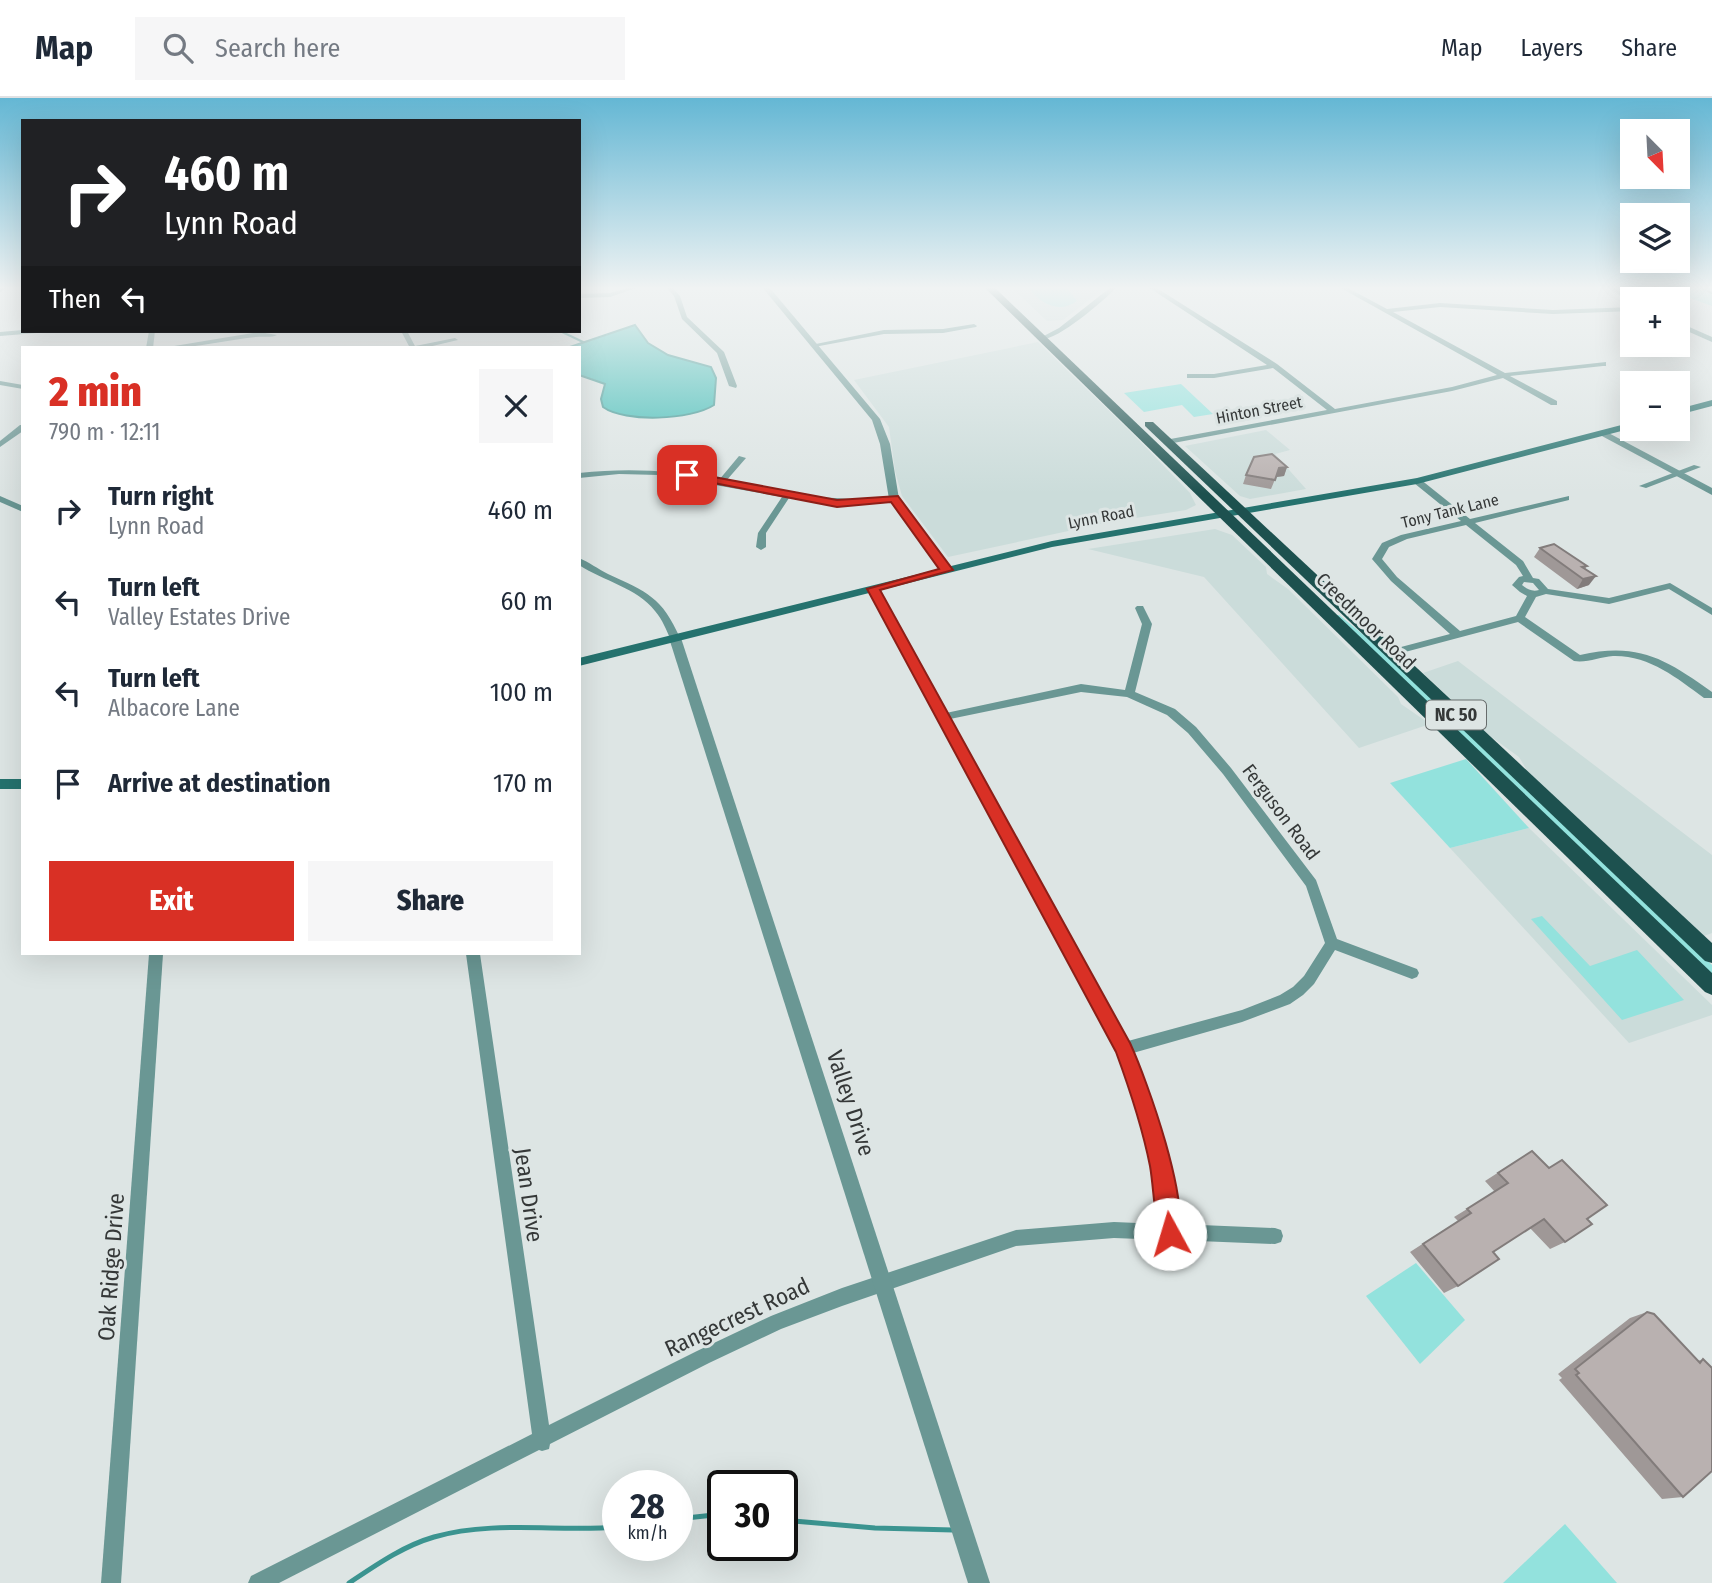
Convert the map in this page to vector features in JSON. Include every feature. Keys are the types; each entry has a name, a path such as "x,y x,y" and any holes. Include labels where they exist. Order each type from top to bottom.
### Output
{"main road":[{"name":"Creedmoor Road","path":"1068,356 1226,515 1712,986"},
{"name":"Creedmoor Road","path":"1071,356 1243,512 1712,955"},
{"path":"1690,409 1712,403"},
{"name":"Lynn Road","path":"581,662 947,570 1100,535 1417,481 1620,428"},
{"path":"0,784 21,784"}],"street":[{"path":"722,356 733,386"},
{"path":"823,356 880,426 894,499 947,570"},
{"path":"1259,356 1333,411"},
{"path":"1468,356 1554,403"},
{"name":"Hinton Street","path":"1168,442 1464,386 1502,375 1536,369 1603,364"},
{"path":"1191,376 1214,376 1274,366"},
{"path":"0,383 21,387"},
{"path":"0,445 21,429"},
{"path":"1603,433 1712,492"},
{"path":"722,481 742,458"},
{"path":"1643,486 1697,467"},
{"path":"581,476 640,469 722,481 837,503 894,499"},
{"path":"1417,481 1520,563 1529,579"},
{"path":"761,547 762,533 787,495"},
{"name":"Tony Tank Lane","path":"1458,635 1394,579 1377,559 1385,545 1404,537 1566,498"},
{"path":"0,499 21,508"},
{"path":"581,562 637,590 658,606 675,638"},
{"path":"1545,591 1540,583 1529,579 1520,580 1517,585 1533,594 1545,591 1609,601 1670,586 1712,612"},
{"path":"873,589 1124,1049 1150,1119 1167,1203 1170,1234"},
{"path":"1390,653 1520,618 1533,594"},
{"path":"1129,694 1147,624 1140,608"},
{"path":"1520,618 1578,659 1607,651 1640,653 1673,670 1709,695"},
{"name":"Valley Drive","path":"675,638 885,1281 979,1583"},
{"name":"Ferguson Road","path":"943,717 1081,688 1129,694 1171,712 1192,730 1227,771 1312,884 1332,943"},
{"path":"1124,1049 1255,1010 1296,993 1318,972 1332,943 1412,973"},
{"name":"Oak Ridge Drive","path":"111,1583 156,955"},
{"name":"Jean Drive","path":"473,955 542,1442"},
{"name":"Rangecrest Road","path":"258,1583 777,1322 885,1281 1016,1238 1114,1230 1275,1236"}],"shaded area":[{"path":"581,356 673,356 711,367 716,378 714,405 690,414 658,418 626,416 603,407 601,399 605,384 581,376"},
{"path":"969,356 1053,356 1190,493 1196,505 1186,510 1110,522 948,557 902,496 895,471 889,427 854,380"},
{"path":"1181,384 1213,414 1194,417 1182,405 1144,412 1124,393"},
{"path":"1266,430 1290,450 1275,454 1306,489 1250,499 1240,496 1185,446"},
{"path":"1215,529 1232,535 1266,567 1267,574 1288,589 1398,697 1401,704 1430,724 1359,748 1204,577 1088,549"},
{"path":"1339,615 1376,645 1712,965 1712,977 1335,616"},
{"path":"1458,661 1712,855 1712,933 1704,936 1528,772 1519,757 1490,736 1423,673"},
{"path":"1466,759 1529,828 1450,848 1390,783"},
{"path":"1529,828 1712,1005 1712,1015 1629,1043 1450,848"},
{"path":"1542,916 1590,966 1637,950 1684,1000 1622,1020 1531,919"},
{"path":"1416,1263 1465,1320 1420,1364 1366,1296"},
{"path":"1565,1524 1617,1583 1503,1583"}],"building":[{"path":"1272,454 1287,467 1279,468 1275,480 1246,475 1254,457"},
{"path":"1554,544 1587,566 1582,567 1596,576 1583,579 1540,548"},
{"path":"1532,1151 1549,1168 1562,1160 1607,1205 1587,1219 1592,1224 1565,1242 1544,1219 1493,1252 1499,1259 1458,1286 1423,1244 1471,1213 1467,1209 1508,1183 1498,1173"},
{"path":"1647,1312 1654,1314 1700,1363 1703,1359 1712,1368 1712,1471 1683,1497 1576,1375 1579,1373 1575,1369"}],"waterway":[{"path":"693,1517 707,1516"},
{"path":"798,1521 875,1528 953,1530"},
{"path":"349,1583 411,1545 456,1532 502,1528 602,1528"}],"route":[{"path":"687,475 837,503 894,499 898,508 947,570 873,589 1124,1049 1150,1119 1167,1203 1170,1234"}]}
